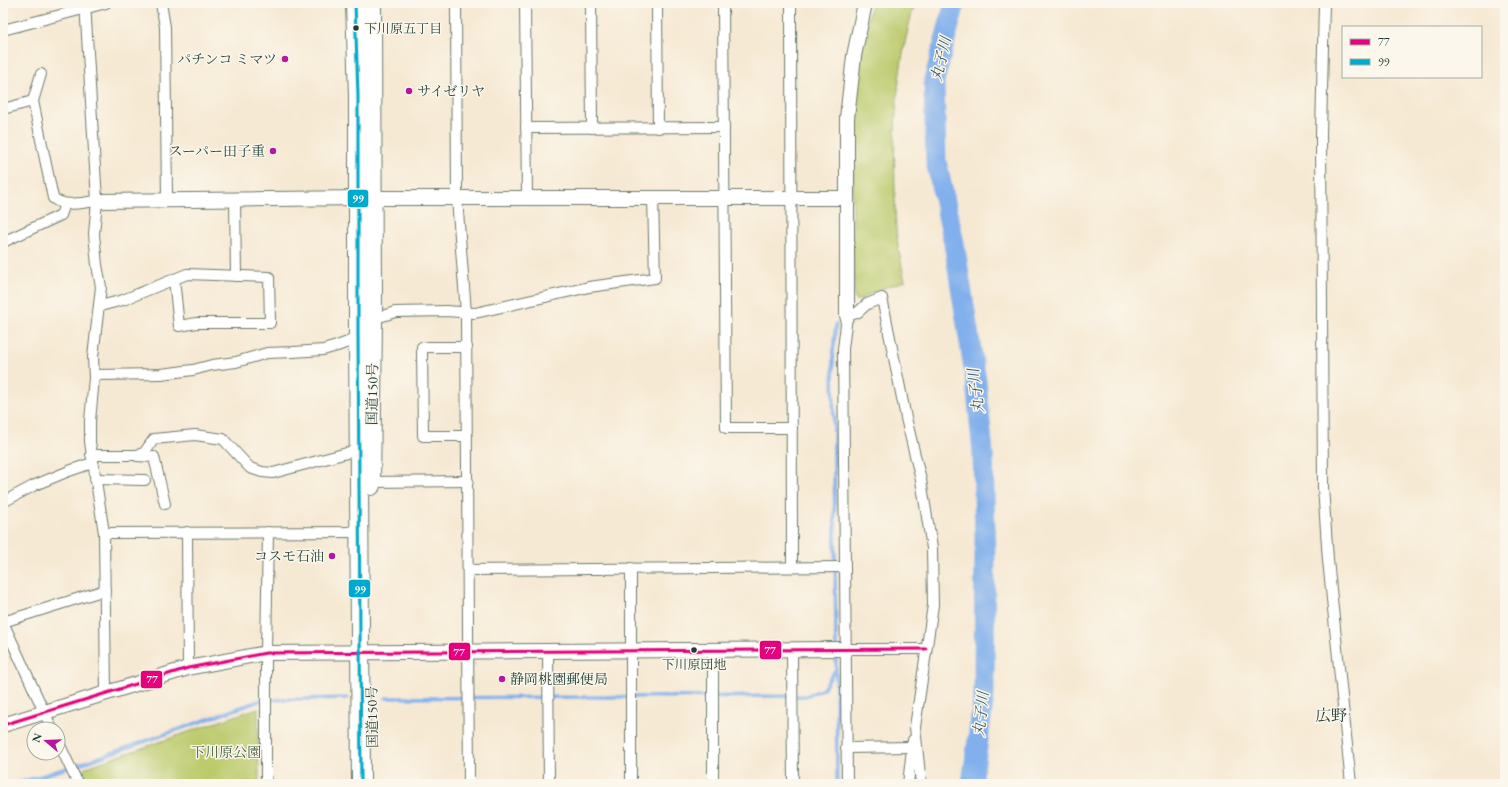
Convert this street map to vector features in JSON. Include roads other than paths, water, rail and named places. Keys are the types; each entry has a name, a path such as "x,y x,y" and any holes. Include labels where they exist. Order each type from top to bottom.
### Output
{"highway":[{"name":"国道150号","path":"355,3 358,82 373,319 371,482 361,784"},
{"name":"国道150号","path":"372,3 365,198 358,333 358,450 365,652 373,784"}],"street":[{"path":"3,30 85,6 106,3"},
{"path":"161,3 165,28 167,199"},
{"path":"456,3 457,199 466,312 467,347 469,784"},
{"path":"525,3 527,199"},
{"path":"591,3 592,128"},
{"path":"657,3 658,128"},
{"path":"723,3 726,428 792,428"},
{"path":"791,3 792,567"},
{"path":"847,784 844,567 844,349 847,316 847,118 854,56 865,3"},
{"path":"1324,3 1321,134 1323,487 1328,560 1351,784"},
{"path":"85,6 97,201 94,234 96,265 101,287 93,357 94,375 90,421 92,459 104,532 106,692"},
{"path":"41,74 34,101 52,198 65,204 97,201 167,199 847,198"},
{"path":"3,109 34,101"},
{"path":"526,128 724,128"},
{"path":"373,319 395,312 475,313 589,287 655,278 653,198"},
{"path":"235,199 236,276"},
{"path":"3,242 61,215 65,204"},
{"path":"100,306 123,300 174,279 187,274 269,277 270,323 197,323 179,326 174,279"},
{"path":"847,316 857,313 867,304 882,298 906,418 921,480 932,548 933,605 912,746 908,784"},
{"path":"94,375 161,374 194,370 212,365 236,362 267,353 330,348 348,342 358,333"},
{"path":"467,347 422,347 423,436 467,436"},
{"path":"136,455 144,452 154,439 188,435 212,437 223,439 250,468 262,472 273,473 358,450"},
{"path":"3,502 35,485 92,459 136,455 154,457 165,504"},
{"path":"95,479 145,480"},
{"path":"371,482 468,481"},
{"path":"104,532 360,532"},
{"path":"187,532 188,668"},
{"path":"266,784 268,532"},
{"path":"468,570 844,567"},
{"path":"631,568 631,784"},
{"path":"48,721 3,622 105,590"},
{"path":"3,725 106,692 188,668 266,653 926,649"},
{"path":"713,650 713,784"},
{"path":"792,650 793,784"},
{"path":"548,651 549,784"},
{"path":"915,727 921,784"},
{"path":"846,748 912,746"},
{"path":"66,758 78,784"}],"waterway":[{"name":"丸子川","path":"955,3 934,81 936,161 954,243 976,381 983,453 985,537 984,695 972,784"},
{"path":"836,324 833,353 836,647"},
{"path":"836,653 837,784"},
{"path":"386,698 806,696 823,689 836,669"},
{"path":"16,784 92,760 262,700 348,698"}],"place":[{"name":"下川原五丁目","path":"356,28"},
{"name":"パチンコ ミマツ","path":"285,59"},
{"name":"サイゼリヤ","path":"409,91"},
{"name":"スーパー田子重","path":"273,151"},
{"name":"コスモ石油","path":"332,556"},
{"name":"下川原団地","path":"694,650"},
{"name":"静岡桃園郵便局","path":"502,679"}],"district":[{"name":"広野","path":"1331,715"}],"park label":[{"name":"下川原公園","path":"226,752"}]}
